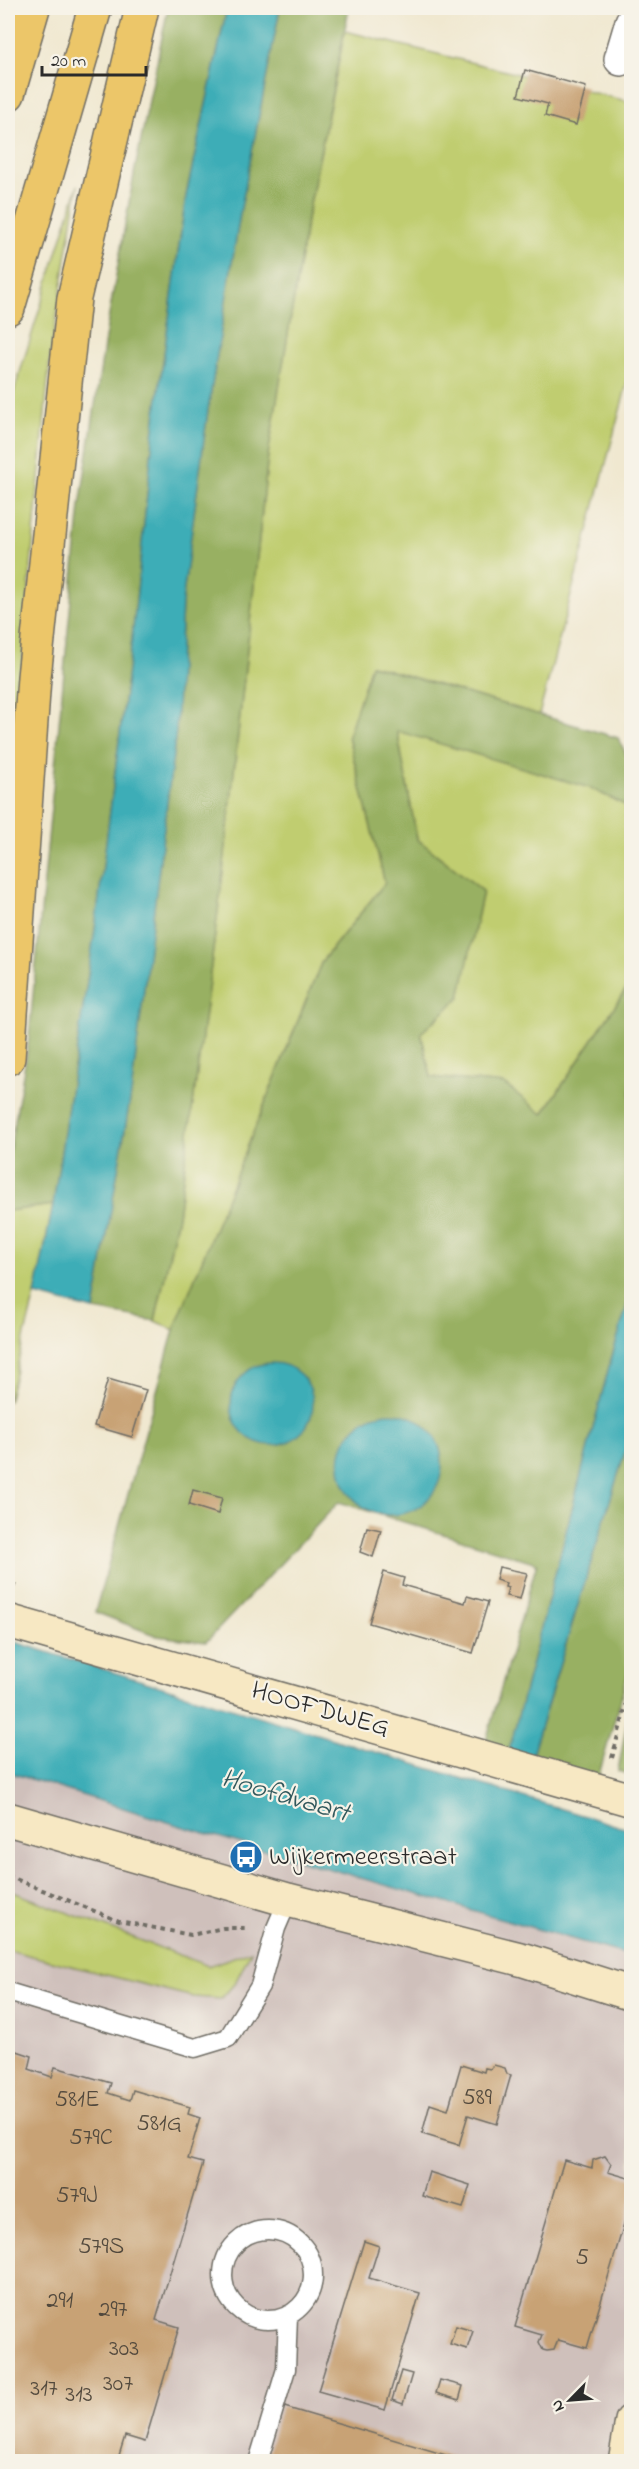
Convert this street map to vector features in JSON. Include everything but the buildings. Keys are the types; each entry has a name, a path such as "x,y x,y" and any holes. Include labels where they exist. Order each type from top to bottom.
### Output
{"highway":[{"path":"8,94 33,8"},
{"path":"8,308 95,8"},
{"path":"8,1058 34,677 74,298 142,8"}],"street":[{"path":"621,59 632,22"},
{"name":"HOOFDWEG","path":"8,1621 617,1796"},
{"path":"8,1819 282,1914 524,1960 632,1994"},
{"path":"625,2462 632,2421"}],"lane":[{"path":"8,1992 195,2048 228,2038 260,1986 282,1914"},
{"path":"265,2230 280,2231 294,2238 305,2249 311,2263 313,2278 309,2294 300,2306 288,2315 274,2319 260,2319 246,2314 235,2305 227,2293 224,2265 230,2251 239,2240 251,2233 265,2230"},
{"path":"258,2462 286,2369 288,2315"}],"path":[{"path":"617,1796 632,1683"},
{"path":"8,1876 32,1888 129,1923 191,1935 282,1914"}],"shaded area":[{"path":"8,1720 631,1903 631,2461 8,2461"}],"green space":[{"path":"168,8 227,8 186,196 155,419 132,639 95,929 53,1205 8,1211 8,1159 28,1047 80,506 106,332 135,169"},
{"path":"280,8 349,8 307,219 268,455 224,864 200,1051 178,1216 155,1321 94,1310 131,1094 176,731 182,603 208,410 241,208"},
{"path":"345,31 631,102 631,369 539,715 372,665 348,736 385,883 322,961 174,1330 155,1321 178,1216 200,1051 224,864 268,455 307,219"},
{"path":"78,185 50,358 8,817 8,411"},
{"path":"371,665 618,738 631,764 631,808 590,788 397,731 417,839 483,891 460,997 421,1033 431,1077 504,1084 543,1114 631,982 631,1293 610,1363 509,1751 485,1744 537,1563 339,1502 206,1642 157,1636 95,1612 174,1330 322,961 385,883 348,736"},
{"path":"397,730 590,788 631,808 631,982 542,1115 504,1084 431,1077 421,1033 460,997 483,891 417,839"},
{"path":"53,1205 35,1295 8,1402 8,1211"},
{"path":"631,1432 631,1663 598,1778 531,1758"},
{"path":"631,1700 632,1775 618,1771"},
{"path":"8,1890 208,1966 251,1951 235,1983 221,1999 193,1997 8,1950"}],"water":[{"path":"227,8 280,8 241,208 208,410 182,603 176,731 131,1094 94,1310 35,1295 53,1205 95,929 132,639 155,419 186,196"},
{"path":"631,1293 631,1432 531,1758 509,1751 610,1363"},
{"path":"264,1363 280,1363 295,1370 306,1381 313,1396 310,1420 301,1433 280,1445 264,1445 249,1438 238,1427 231,1412 231,1396 238,1381 249,1370"},
{"path":"391,1413 410,1417 427,1428 438,1445 442,1464 438,1483 427,1500 410,1511 391,1515 372,1511 355,1500 344,1483 340,1464 344,1445 355,1428 372,1417"},
{"name":"Hoofdvaart","path":"8,1640 631,1830 631,1956 184,1827 8,1772"}],"place":[{"name":"Wijkermeerstraat","path":"246,1857"}]}
